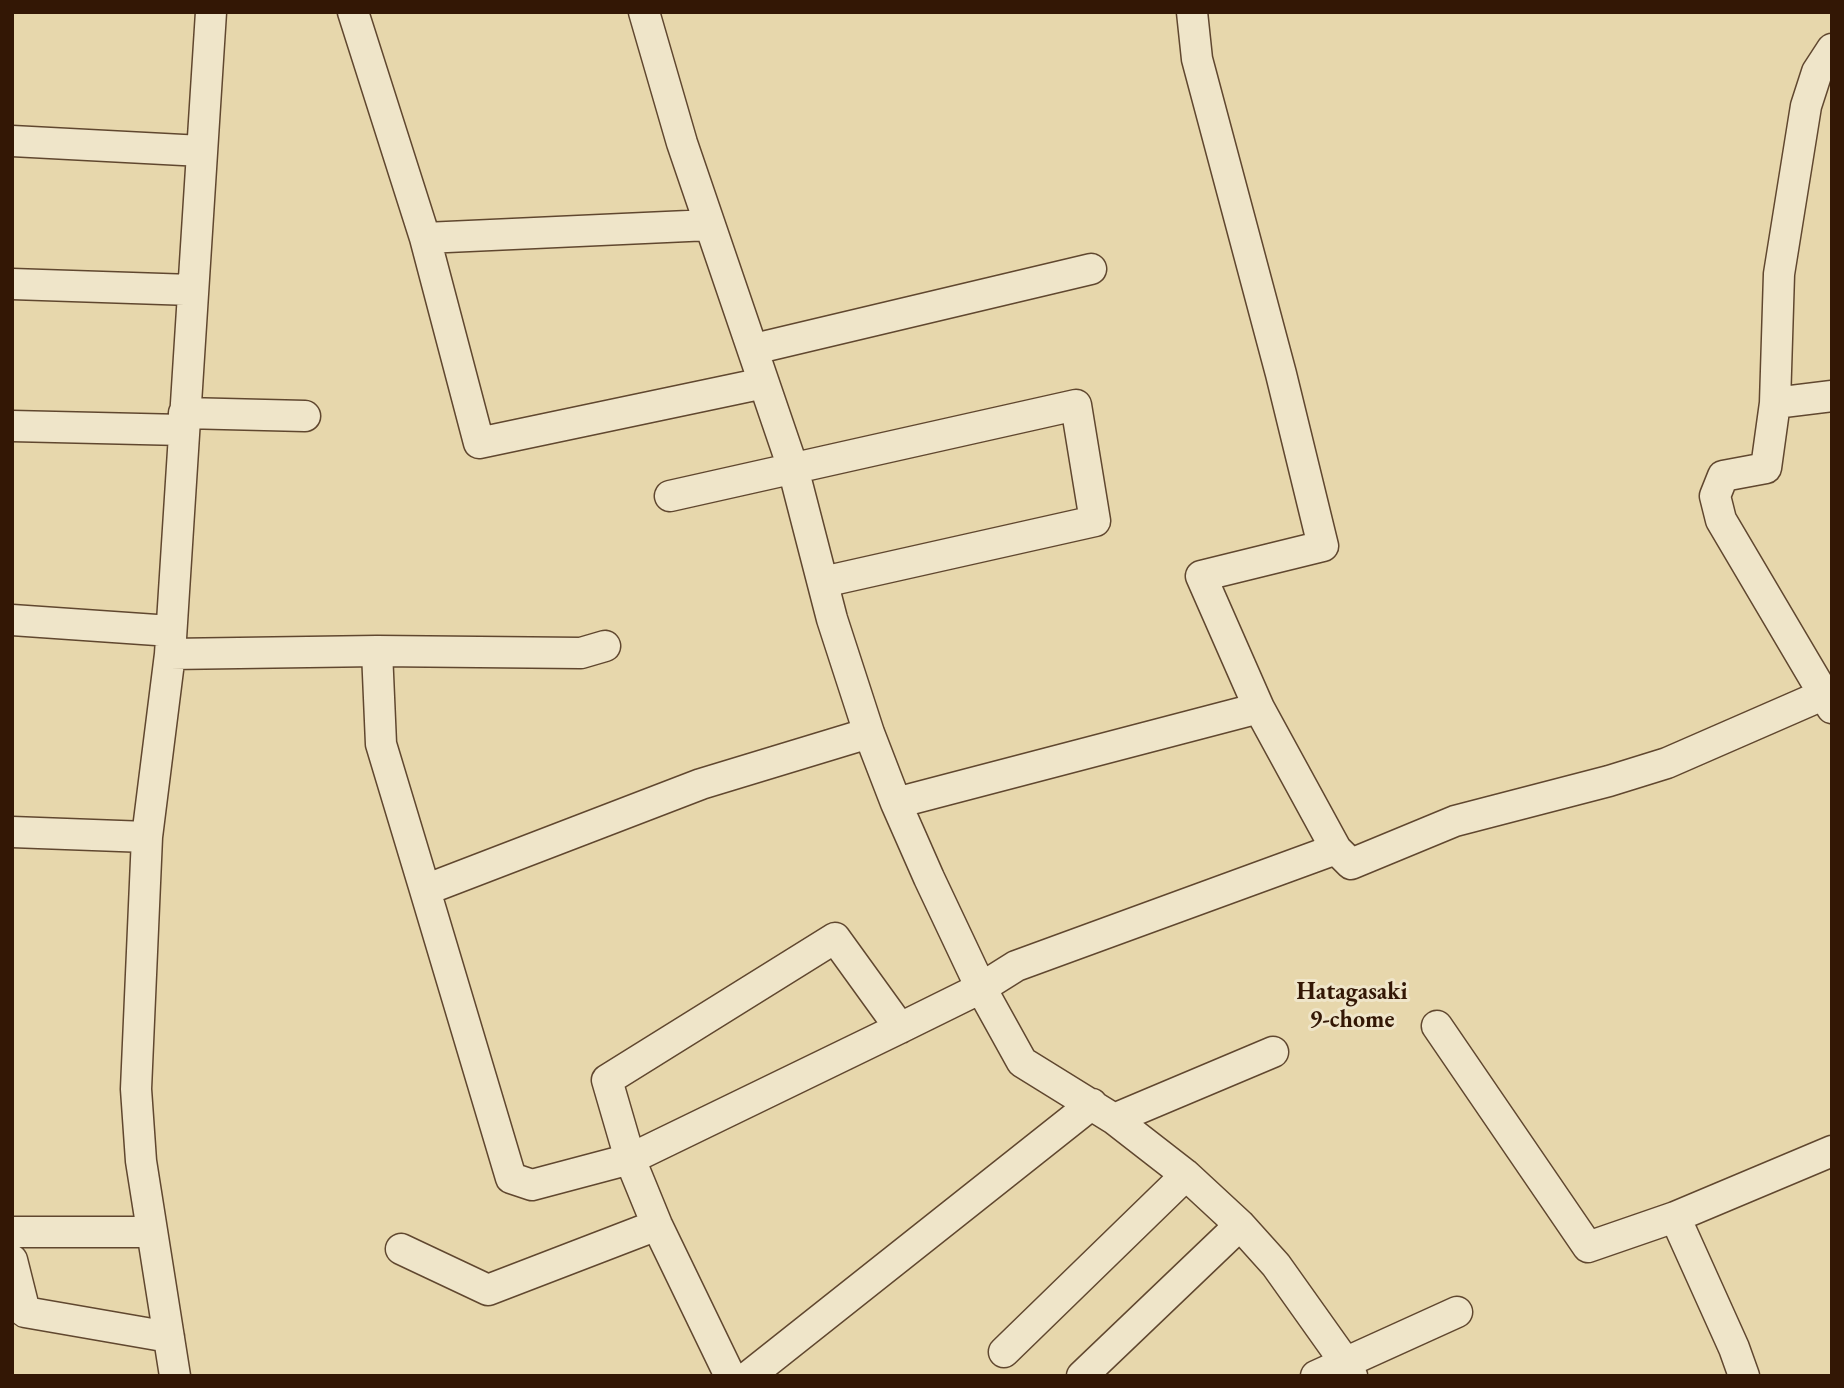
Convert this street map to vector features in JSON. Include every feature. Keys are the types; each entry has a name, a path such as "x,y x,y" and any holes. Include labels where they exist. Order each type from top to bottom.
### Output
{"street":[{"path":"175,1376 141,1161 136,1089 147,837 170,643 211,12"},
{"path":"353,12 425,238 479,443 764,383"},
{"path":"644,12 682,143 793,468 823,582 869,733 896,803 981,988 1022,1062 1103,1111 1186,1175 1240,1225 1276,1265 1349,1369"},
{"path":"1192,12 1197,59 1323,546 1201,576 1259,708 1336,849 1351,864 1455,821 1668,763 1829,698 1721,520 1715,496 1723,476 1766,468 1775,403 1779,274 1806,106 1817,72 1832,49"},
{"path":"12,141 202,151"},
{"path":"425,238 710,225"},
{"path":"754,349 1091,269"},
{"path":"12,284 192,290"},
{"path":"1775,403 1832,396"},
{"path":"670,496 1076,405 1095,521 823,582"},
{"path":"12,426 305,416"},
{"path":"12,620 170,643 377,652 580,653 605,646"},
{"path":"377,652 381,744 512,1178 532,1185 630,1159 981,988 1016,967 1336,849"},
{"path":"896,803 1259,708"},
{"path":"425,890 701,784 869,733"},
{"path":"12,832 147,837"},
{"path":"730,1376 657,1225 630,1159 607,1080 835,938 900,1028"},
{"path":"1437,1026 1588,1247 1675,1217 1832,1151"},
{"path":"749,1376 1103,1111 1273,1052"},
{"path":"1004,1352 1186,1175"},
{"path":"1675,1217 1744,1376"},
{"path":"401,1249 488,1290 657,1225"},
{"path":"1082,1376 1240,1225"},
{"path":"12,1232 152,1232"},
{"path":"12,1260 18,1315 169,1337"},
{"path":"1316,1376 1349,1369 1457,1312"}],"district":[{"name":"Hatagasaki 9-chome","path":"1352,1006"}]}
